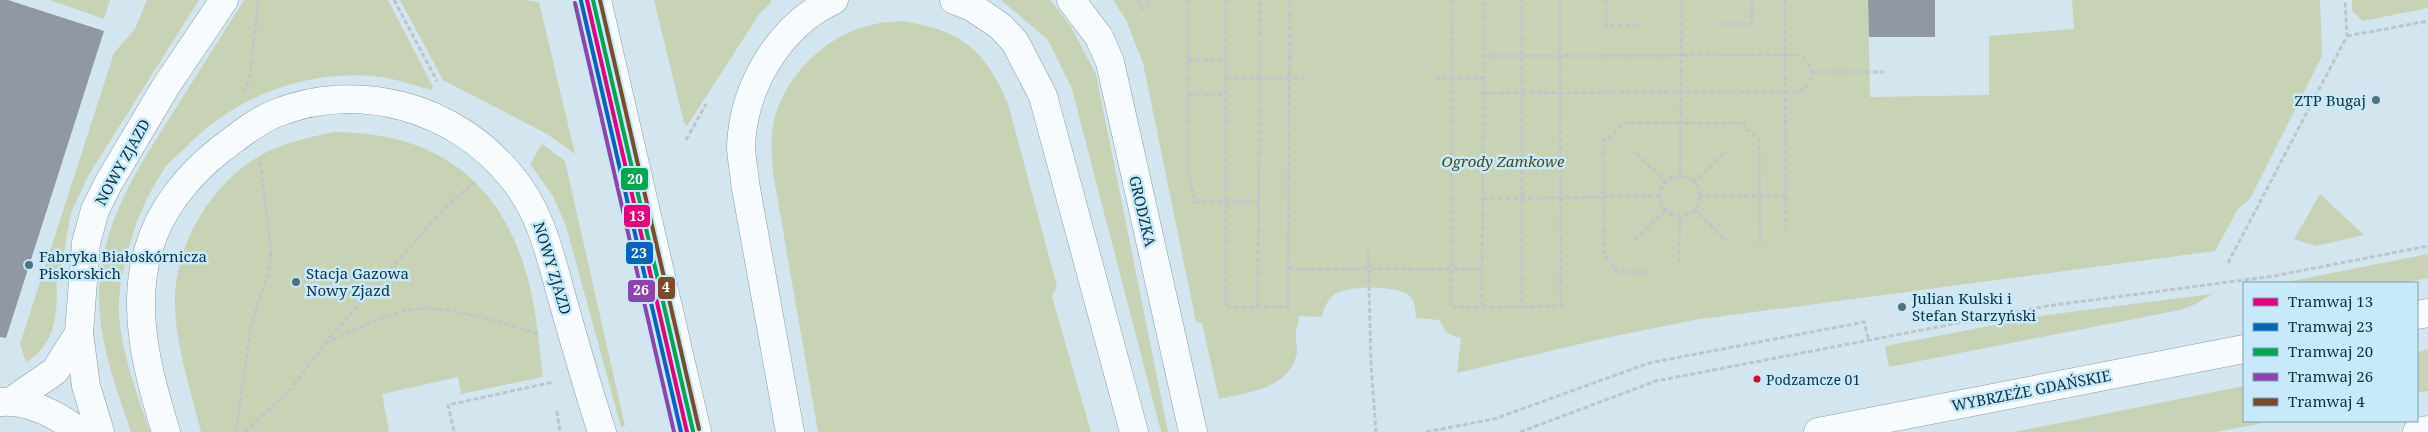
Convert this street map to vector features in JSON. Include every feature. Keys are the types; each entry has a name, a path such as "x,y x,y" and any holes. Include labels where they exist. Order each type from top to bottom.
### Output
{"main road":[{"name":"NOWY ZJAZD","path":"100,432 86,386 79,333 86,243 95,210 108,182 166,86 224,0"},
{"path":"597,0 697,432"},
{"path":"790,432 745,183 741,145 749,104 756,82 764,66 780,44 806,15 834,0"},
{"path":"954,0 972,8 1000,26 1015,42 1043,96 1132,429"},
{"name":"GRODZKA","path":"1071,0 1099,37 1110,62 1193,432"},
{"name":"NOWY ZJAZD","path":"166,432 156,400 145,351 140,293 149,247 168,206 198,167 236,137 272,115 300,105 365,98 412,108 455,128 495,157 521,189 543,232 602,432"},
{"path":"7,401 55,371 79,333"},
{"name":"WYBRZEŻE GDAŃSKIE","path":"1818,432 2243,349"},
{"path":"7,401 51,414 80,432"},
{"path":"2417,432 2428,430"}],"path":[{"path":"242,97 250,76 258,0"},
{"path":"394,0 437,82"},
{"path":"1138,0 1143,9 1148,8 1148,0"},
{"path":"1188,0 1188,170 1195,202 1259,202"},
{"path":"1226,0 1226,307 1288,307 1290,0"},
{"path":"1258,307 1260,0"},
{"path":"1452,0 1451,307 1561,306 1560,0"},
{"path":"1482,306 1484,0"},
{"path":"1522,0 1522,307"},
{"path":"1606,0 1606,26 1641,25"},
{"path":"1680,177 1682,0"},
{"path":"1719,24 1752,24 1752,0"},
{"path":"1785,0 1786,229"},
{"path":"2228,264 2347,36 2345,0"},
{"path":"2347,36 2428,20"},
{"path":"1484,56 1798,55 1804,58 1813,72"},
{"path":"1188,60 1226,60"},
{"path":"1813,72 1882,72"},
{"path":"1484,93 1798,92 1809,83 1813,72"},
{"path":"1226,78 1309,78"},
{"path":"1435,78 1484,78"},
{"path":"1188,96 1226,95"},
{"path":"686,140 706,104"},
{"path":"1648,272 1618,272 1604,256 1603,140 1611,138 1622,123 1744,123 1747,130 1759,137 1760,245"},
{"path":"236,432 251,325 269,271 270,250 259,150"},
{"path":"1693,182 1726,151"},
{"path":"1636,153 1666,182"},
{"path":"1672,177 1687,177 1699,188 1699,204 1688,216 1672,216 1660,205 1660,189 1666,182 1672,177"},
{"path":"245,432 292,389 325,343 448,204 475,182"},
{"path":"1483,199 1660,196"},
{"path":"1699,196 1786,196"},
{"path":"1694,209 1725,240"},
{"path":"1635,240 1666,210"},
{"path":"1679,262 1680,216"},
{"path":"1520,432 1656,381 2047,306 2274,276 2428,246"},
{"path":"1368,248 1370,364 1376,432"},
{"path":"1288,269 1483,269"},
{"path":"325,343 405,310 445,311 491,320 546,336"},
{"path":"1426,432 1494,419 1649,363 1864,322 1869,341"},
{"path":"454,431 448,405 553,383 552,375"},
{"path":"557,411 560,432"}],"green space":[{"path":"50,0 110,0 104,19"},
{"path":"147,0 199,0 88,176 71,213 61,269 56,272 57,298 51,334 37,354 26,362 20,344 114,53 135,29"},
{"path":"244,0 388,0 433,87 431,90 379,77 346,75 295,83 248,101 226,114 205,130 167,165 152,188 137,221 121,285 119,315 123,345 150,432 131,432 109,364 101,328 99,292 101,267 106,244 113,222 132,180"},
{"path":"400,0 524,0 539,2 575,154 547,134 443,80"},
{"path":"654,0 771,0 771,3 760,13 687,126 684,123"},
{"path":"1001,0 1050,0 1070,25 1096,74 1168,432 1161,432 1072,89 1048,40"},
{"name":"Ogrody Zamkowe","path":"1113,0 1868,0 1870,97 1989,95 1989,36 2074,29 2072,0 2320,0 2322,56 2250,199 2238,209 2215,251 1694,320 1601,339 1457,373 1461,338 1453,336 1448,332 1440,320 1416,318 1414,303 1410,296 1404,292 1385,288 1351,289 1332,296 1326,304 1322,317 1299,316 1296,334 1296,357 1291,368 1283,377 1264,388 1219,399 1202,323 1196,322 1143,63 1126,20"},
{"path":"2352,0 2428,0 2428,8 2363,21 2352,11"},
{"path":"901,21 940,30 968,45 980,56 1000,85 1008,104 1057,286 1052,297 1091,432 818,432 773,173 772,135 775,116 782,98 792,81 819,51 853,31 875,24"},
{"path":"335,132 373,135 407,142 437,154 463,171 485,193 504,219 519,251 530,287 543,377 461,394 458,377 382,394 389,431 386,432 201,432 181,353 175,305 176,282 181,258 190,235 216,193 233,175 252,160 281,146"},
{"path":"542,144 565,161 625,426 621,427 566,226 553,196 530,164"},
{"path":"2320,194 2364,235 2316,246 2294,239"},
{"path":"2428,254 2428,278 2409,282 2287,282"},
{"path":"2212,294 2194,305 2180,310 1889,367 1885,346 2047,315"},
{"path":"2428,350 2428,391 2418,393 2418,352"},
{"path":"2243,386 2243,422 2269,422 2216,432 2014,432"}],"building":[{"path":"0,0 8,0 104,31 6,338 0,337"},
{"path":"1868,0 1935,0 1935,37 1869,37"}],"tram line":[{"name":"13","path":"587,0 687,432"},
{"name":"20","path":"593,0 693,431"},
{"name":"4","path":"600,0 699,429"},
{"name":"23","path":"581,1 681,432"},
{"name":"26","path":"575,3 674,432"}],"place":[{"name":"ZTP Bugaj","path":"2376,100"},
{"name":"Fabryka Białoskórnicza Piskorskich","path":"29,265"},
{"name":"Stacja Gazowa Nowy Zjazd","path":"296,282"},
{"name":"Julian Kulski i Stefan Starzyński","path":"1902,307"},
{"name":"Podzamcze 01","path":"1757,379"}]}
